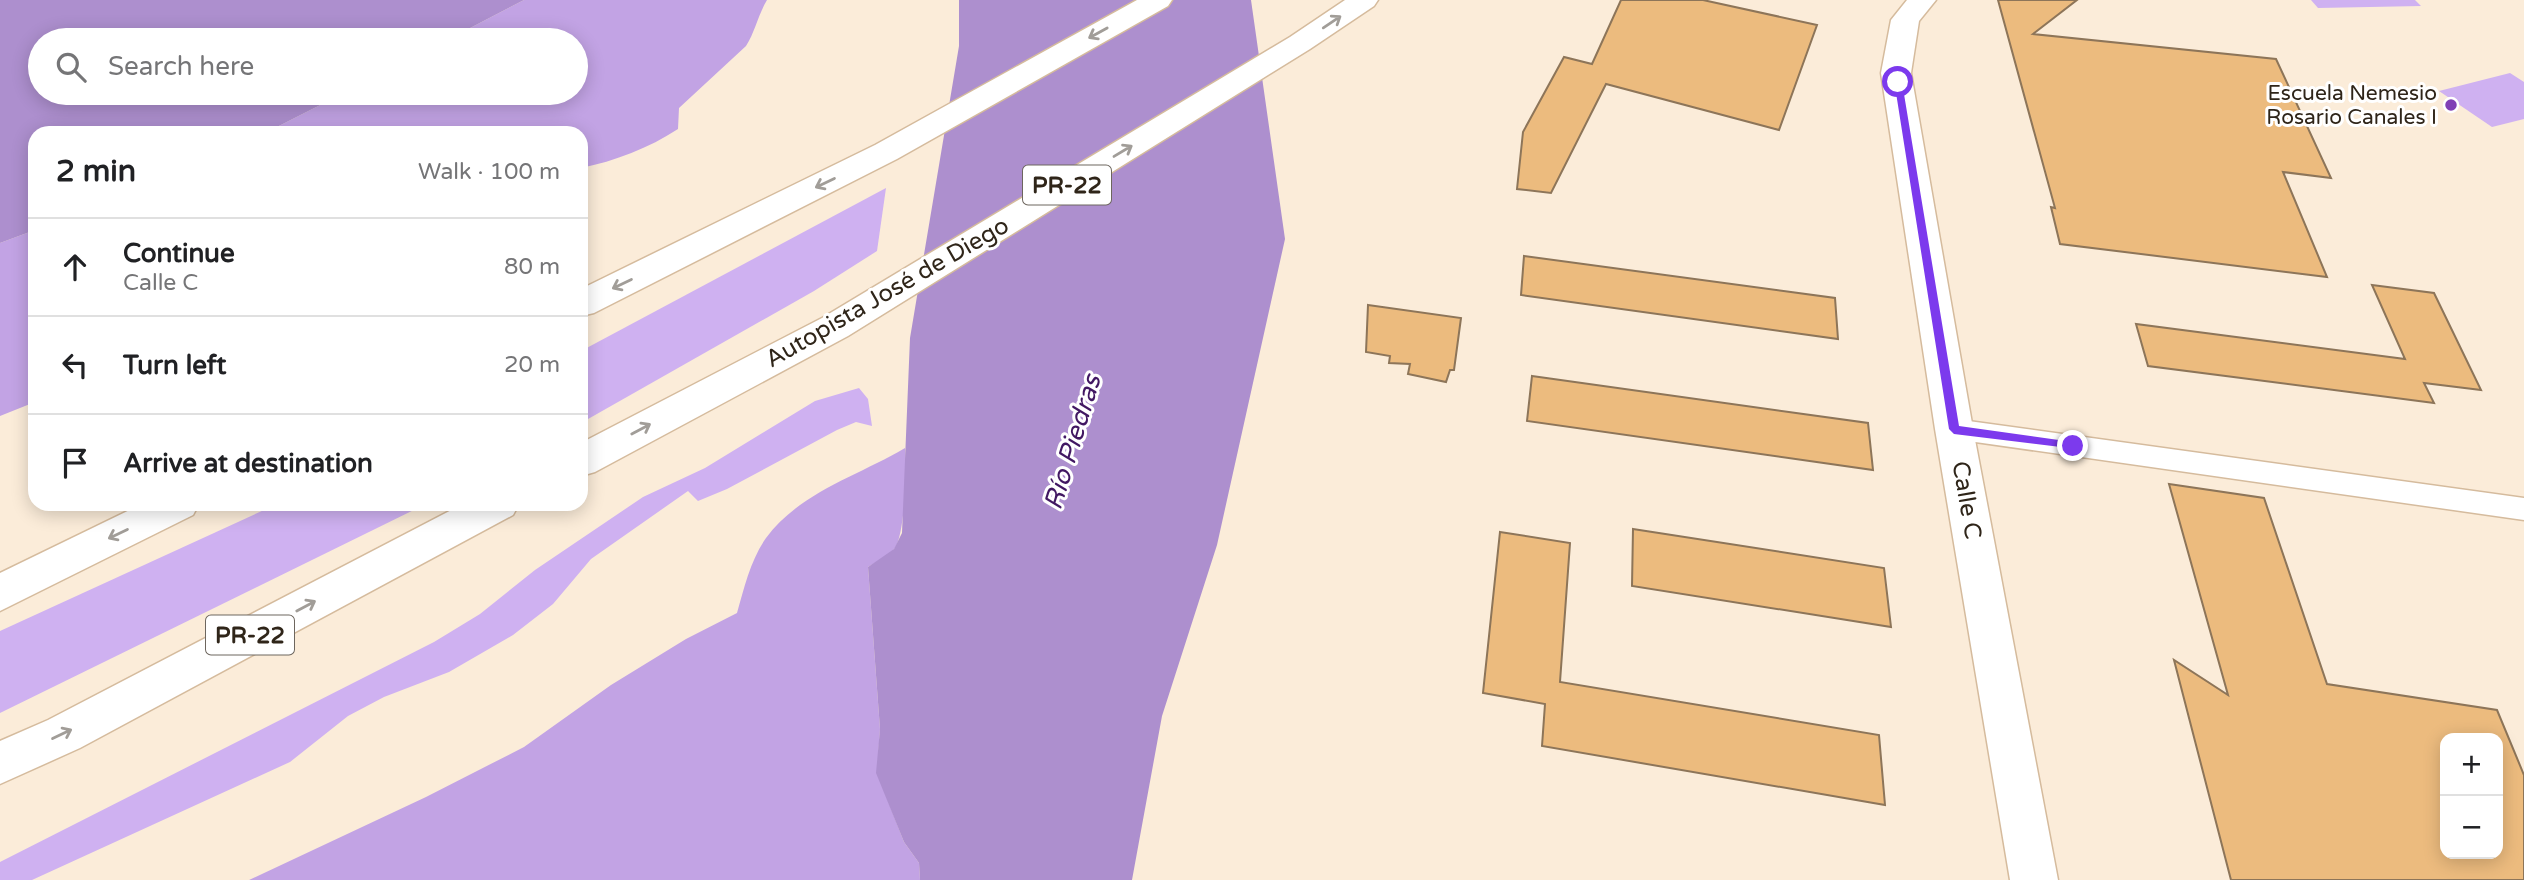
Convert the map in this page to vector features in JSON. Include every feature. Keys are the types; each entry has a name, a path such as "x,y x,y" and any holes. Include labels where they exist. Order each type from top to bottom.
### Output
{"main road":[{"path":"588,301 887,152 1158,0"},
{"name":"Autopista José de Diego","path":"588,457 835,327 1300,43 1364,0"},
{"name":"Calle C","path":"1922,0 1905,20 1896,74 1954,429 2034,880"},
{"path":"0,593 165,511"},
{"name":"PR-22","path":"0,763 64,734 486,511"}],"lane":[{"path":"1954,429 2524,509"}],"shaded area":[{"path":"524,0 767,0 746,46 679,108 678,129 644,148 594,165 588,166 588,126 279,126 320,105 588,105 588,28 470,28"},
{"path":"2311,0 2415,0 2421,6 2318,8"},
{"path":"2510,73 2524,82 2524,119 2492,127 2439,91"},
{"path":"886,188 877,251 814,291 588,419 588,347"},
{"path":"28,233 28,405 0,416 0,243"},
{"path":"859,388 868,399 872,426 856,422 837,430 727,489 698,501 688,491 591,559 553,604 513,635 449,672 384,697 348,716 290,762 32,880 0,880 0,862 434,642 480,614 535,570 643,497 705,468 815,401"},
{"path":"905,448 904,500 898,540 889,554 868,567 880,729 877,773 904,842 919,863 920,880 249,880 426,797 524,747 611,685 686,639 737,613 756,555 780,522 795,508 831,486"},
{"path":"262,511 412,511 0,713 0,631"}],"water":[{"path":"0,0 524,0 470,28 28,28 28,105 320,105 279,126 28,126 28,233 0,243"},
{"name":"Río Piedras","path":"959,0 1251,0 1285,239 1217,545 1162,716 1132,880 920,880 919,863 904,842 876,773 880,729 868,567 894,549 902,533 910,338 959,46"}],"building":[{"path":"1621,0 1703,0 1817,25 1779,130 1606,84 1551,193 1517,189 1523,132 1564,57 1592,64"},
{"path":"1998,0 2077,0 2033,34 2276,59 2331,178 2283,172 2327,277 2060,244 2051,207 2055,208"},
{"path":"1524,256 1835,298 1838,339 1521,295"},
{"path":"2372,285 2434,293 2481,390 2424,383 2434,403 2148,366 2136,324 2405,359"},
{"path":"1368,305 1461,318 1454,370 1450,370 1446,382 1408,374 1410,364 1389,363 1390,356 1366,352"},
{"path":"1532,376 1868,423 1873,470 1527,421"},
{"path":"2169,484 2264,498 2327,684 2497,710 2524,775 2524,880 2231,880 2174,660 2228,695"},
{"path":"1633,529 1884,568 1891,627 1632,586"},
{"path":"1500,532 1570,543 1560,682 1879,735 1885,805 1542,746 1545,704 1483,693"}],"place":[{"name":"Escuela Nemesio Rosario Canales I","path":"2451,105"}],"route":[{"path":"1898,82 1954,429 2073,446"}]}
